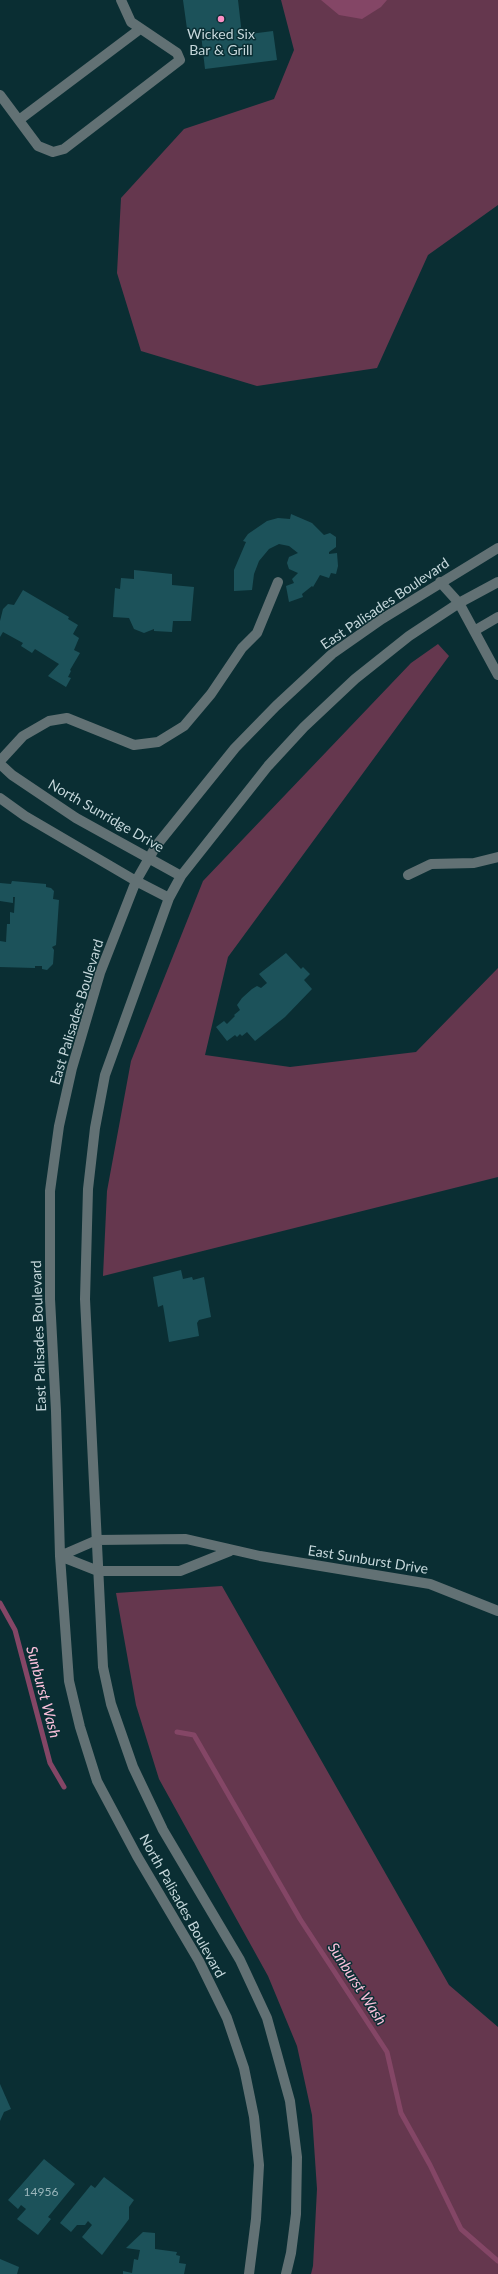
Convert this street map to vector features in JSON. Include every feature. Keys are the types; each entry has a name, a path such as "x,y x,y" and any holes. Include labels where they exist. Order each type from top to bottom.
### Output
{"street":[{"path":"0,95 38,146 53,152 64,149 180,60 177,53 131,22 121,0"},
{"path":"18,120 140,29"},
{"name":"East Palisades Boulevard","path":"60,1556 56,1412 50,1300 50,1191 59,1126 72,1068 100,973 136,881 156,846 235,748 276,706 332,654 440,582 498,548"},
{"path":"0,762 22,736 49,720 67,718 134,745 158,742 184,726 211,694 242,648 257,633 278,582"},
{"path":"440,582 459,603 498,675"},
{"path":"98,1572 85,1299 88,1189 105,1075 169,898 181,876 268,766 304,727 355,679 408,636 459,603 498,582"},
{"path":"474,631 498,617"},
{"name":"North Sunridge Drive","path":"0,762 12,775 76,818 181,876"},
{"path":"0,798 136,881 169,898"},
{"path":"408,875 431,864 474,863 498,857"},
{"name":"East Sunburst Drive","path":"60,1556 97,1540 186,1539 230,1551 330,1569 430,1584 498,1611"},
{"path":"60,1556 98,1572 180,1572 230,1551"},
{"name":"North Palisades Boulevard","path":"60,1556 69,1681 80,1727 97,1781 137,1856 199,1961 227,2018 244,2068 254,2117 259,2165 256,2219 249,2274"},
{"name":"North Palisades Boulevard","path":"98,1572 103,1666 111,1704 133,1767 164,1830 236,1953 257,1996 267,2018 290,2101 297,2157 296,2214 291,2253 286,2274"}],"shaded area":[{"path":"281,0 498,0 498,205 428,255 377,368 257,386 141,351 117,273 121,198 184,129 274,99 294,50"},
{"path":"321,0 387,0 381,7 362,19 339,15"},
{"path":"438,644 449,656 228,957 205,1055 290,1067 416,1052 498,968 498,1177 103,1276 107,1191 131,1061 203,881 411,663"},
{"path":"222,1586 449,1985 498,2027 498,2274 311,2274 313,2266 317,2189 312,2115 297,2046 268,1976 159,1779 136,1705 116,1593"}],"building":[{"path":"183,0 238,0 242,35 273,31 277,60 205,69 201,34 188,36"},
{"path":"291,514 312,523 324,535 330,533 336,537 336,547 329,552 329,554 337,553 338,566 336,574 331,573 329,578 320,575 313,587 312,586 302,594 303,597 289,602 286,586 294,583 292,579 298,573 289,569 287,563 289,557 298,553 289,546 279,544 269,549 259,561 254,574 252,590 234,591 234,570 246,542 243,541 248,534 267,521 278,518 290,519"},
{"path":"134,570 172,574 172,585 194,587 191,621 173,621 172,632 154,631 154,629 144,633 134,629 129,618 113,617 115,588 120,589 121,578 134,579"},
{"path":"23,590 69,617 68,619 78,625 73,634 79,638 74,650 80,653 70,670 71,671 68,677 71,678 66,687 48,676 59,664 35,649 32,653 21,646 23,643 3,632 0,637 0,621 3,609 8,604 14,605"},
{"path":"12,881 46,884 46,887 51,888 54,891 53,899 59,900 56,945 52,947 54,950 53,964 47,970 42,969 42,966 35,966 35,968 0,967 0,941 6,942 7,924 10,924 10,912 14,913 15,897 13,897 13,903 0,901 0,883 11,884"},
{"path":"286,953 301,969 303,967 310,974 304,980 312,989 285,1017 255,1041 247,1032 242,1036 240,1034 237,1037 235,1035 227,1041 216,1027 224,1021 227,1024 235,1016 234,1015 240,1010 237,1005 252,989 257,986 261,988 267,983 259,974"},
{"path":"181,1270 183,1279 192,1277 193,1280 204,1277 211,1317 199,1320 197,1323 199,1336 169,1342 163,1305 158,1307 153,1277"},
{"path":"0,2084 11,2109 4,2112 0,2121"},
{"path":"44,2159 75,2184 48,2217 51,2219 38,2235 17,2219 26,2209 21,2205 18,2209 8,2200"},
{"path":"104,2177 134,2200 129,2207 129,2219 102,2255 82,2237 92,2225 88,2221 85,2225 77,2225 71,2232 60,2223 91,2185 95,2188"},
{"path":"143,2232 155,2233 155,2249 177,2252 176,2255 180,2256 179,2263 186,2264 184,2274 123,2274 123,2271 132,2273 134,2259 138,2260 140,2250 126,2248"},
{"path":"0,2259 19,2267 17,2274 0,2274"}],"waterway":[{"name":"Sunburst Wash","path":"0,1603 15,1630 50,1763 64,1787"},
{"name":"Sunburst Wash","path":"177,1732 194,1735 300,1919 387,2052 401,2113 430,2165 461,2229 498,2261"}],"place":[{"name":"Wicked Six Bar & Grill","path":"221,19"}]}
